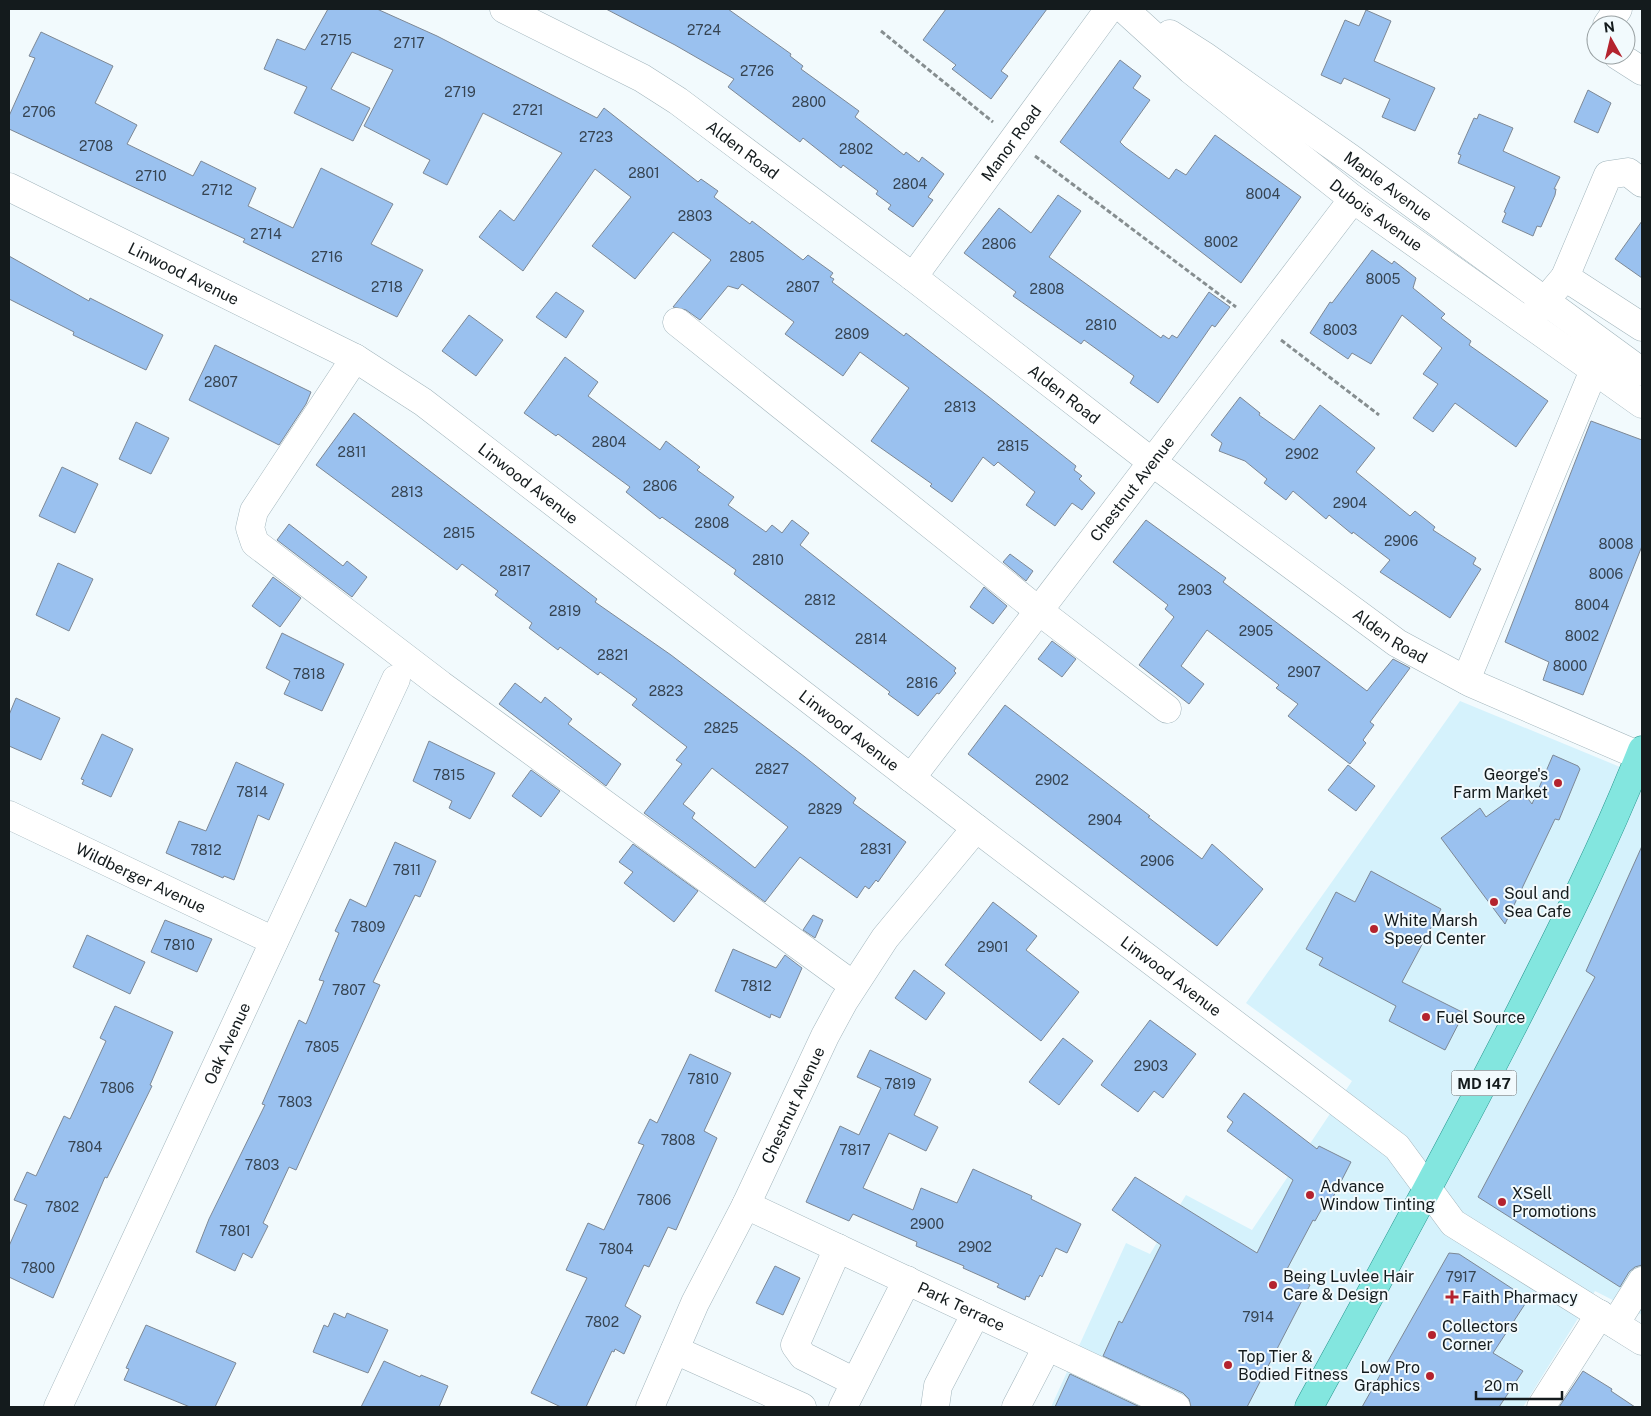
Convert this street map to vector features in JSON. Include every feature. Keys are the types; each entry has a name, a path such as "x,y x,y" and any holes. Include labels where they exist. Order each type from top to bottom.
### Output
{"main road":[{"name":"MD 147","path":"1309,1407 1428,1188 1570,912 1641,753"}],"street":[{"name":"Alden Road","path":"504,9 642,78 678,101 914,277 1152,462 1397,643 1466,680 1641,753"},
{"name":"Manor Road","path":"914,277 1109,9"},
{"name":"Dubois Avenue","path":"1124,9 1191,70 1353,199 1642,404"},
{"name":"Maple Avenue","path":"1128,9 1203,55 1318,135 1642,372"},
{"path":"1302,158 1318,135"},
{"path":"1527,321 1565,276 1608,175 1628,172 1642,183"},
{"name":"Linwood Avenue","path":"9,187 355,358 430,407 976,828 1397,1147 1453,1223 1642,1341"},
{"name":"Chestnut Avenue","path":"911,778 1353,199"},
{"path":"1565,276 1642,327"},
{"path":"677,322 1039,611 1168,709"},
{"path":"355,358 254,511 250,528 255,543 441,686 853,985"},
{"path":"1466,680 1594,370"},
{"name":"Oak Avenue","path":"58,1407 396,679"},
{"name":"Wildberger Avenue","path":"9,815 274,941"},
{"name":"Chestnut Avenue","path":"650,1407 695,1303 746,1205 825,1036 853,985 885,938 976,828"},
{"name":"Park Terrace","path":"746,1205 1176,1407"},
{"path":"838,1248 795,1345 802,1356 855,1382"},
{"path":"843,1407 907,1280"},
{"path":"1541,1407 1608,1319 1642,1281"},
{"path":"935,1407 938,1386 976,1313"},
{"path":"1016,1407 1047,1346"},
{"path":"675,1350 802,1407"}],"path":[{"path":"881,31 1013,139 1379,415"}],"shaded area":[{"path":"1460,701 1642,776 1642,1315 1595,1291 1523,1407 1051,1407 1126,1243 1150,1254 1186,1195 1252,1230 1352,1081 1246,1003"}],"building":[{"path":"328,9 377,9 437,36 597,118 604,108 698,182 701,179 718,191 714,197 750,224 752,221 803,260 808,255 833,273 830,277 834,279 832,282 904,336 906,333 1076,466 1074,470 1082,476 1079,479 1095,493 1082,510 1072,503 1055,526 1026,505 1035,492 998,462 994,466 983,457 952,502 930,486 932,484 871,441 909,388 860,352 843,376 785,334 794,322 742,284 738,289 728,286 700,320 686,310 673,307 711,260 673,232 635,279 592,246 631,197 595,169 523,271 479,237 500,210 514,221 562,153 483,113 447,185 423,173 430,160 364,126 393,70 352,52 331,89 370,108 353,141 294,113 307,87 264,69 277,39 305,50"},
{"path":"606,9 728,9 791,54 790,56 803,66 801,69 859,111 855,117 904,155 906,152 919,162 922,157 944,174 928,197 933,200 913,227 888,209 891,205 876,194 878,191 843,165 841,168 803,138 800,142 728,87 734,79 675,45"},
{"path":"946,9 1047,9 1001,71 1008,76 991,99 952,69 956,65 923,40"},
{"path":"1366,10 1391,21 1374,61 1435,88 1415,131 1382,117 1390,99 1344,78 1341,84 1321,75 1345,20 1359,26"},
{"path":"41,32 113,66 95,103 137,125 127,144 193,176 201,161 256,188 248,206 293,228 321,168 393,204 371,244 423,270 397,317 243,242 245,239 9,129 9,116 35,58 29,56"},
{"path":"1120,60 1141,76 1133,88 1150,100 1120,142 1125,147 1169,179 1176,169 1186,175 1215,135 1301,197 1241,283 1060,142"},
{"path":"1588,90 1611,103 1598,133 1574,122"},
{"path":"1479,114 1513,128 1503,151 1560,177 1554,189 1556,189 1555,195 1541,227 1537,226 1533,236 1502,222 1506,213 1504,212 1515,187 1458,163 1461,155 1458,154 1474,118 1477,119"},
{"path":"1058,195 1081,211 1049,257 1161,338 1163,335 1169,339 1172,335 1177,338 1209,292 1230,307 1215,327 1212,325 1158,403 1130,383 1134,376 1084,340 1081,344 1013,296 1016,292 964,253 999,208 1031,233"},
{"path":"1642,221 1642,278 1615,259"},
{"path":"1372,250 1392,264 1394,261 1416,278 1413,288 1445,314 1441,318 1471,341 1469,345 1548,401 1516,447 1455,403 1433,432 1413,418 1438,384 1423,374 1442,348 1402,315 1371,364 1352,353 1348,359 1310,333 1330,302 1332,303"},
{"path":"9,256 89,301 90,298 163,335 146,370 73,335 74,332 9,299"},
{"path":"556,292 584,311 566,338 536,317"},
{"path":"469,315 503,340 476,376 442,351"},
{"path":"215,345 311,392 306,404 279,445 189,400"},
{"path":"565,357 598,382 588,396 660,450 666,441 700,467 697,470 734,497 728,505 766,532 772,525 782,533 792,520 809,533 800,545 956,668 954,671 956,673 918,716 888,694 890,692 734,574 736,570 662,517 660,519 626,492 630,487 558,434 556,436 524,413"},
{"path":"1240,397 1260,413 1259,415 1294,440 1320,405 1375,448 1356,472 1410,516 1415,511 1435,527 1433,530 1476,558 1473,564 1481,569 1450,618 1380,572 1390,560 1353,532 1352,534 1329,515 1326,519 1293,491 1286,500 1264,483 1267,479 1245,461 1219,451 1222,443 1211,435"},
{"path":"354,413 597,599 595,602 671,655 805,757 856,798 853,803 906,842 878,882 876,880 869,889 865,886 857,898 800,857 765,902 644,813 682,764 676,760 687,747 632,705 637,699 600,672 598,675 560,647 558,650 529,628 532,623 495,595 498,591 462,564 457,570 316,465","holes":["712,768 788,827 755,868 692,818 695,813 683,804"]},
{"path":"1591,421 1642,440 1642,546 1583,695 1543,680 1549,662 1505,642"},
{"path":"136,422 169,438 151,474 119,459"},
{"path":"62,467 98,484 75,533 39,516"},
{"path":"1146,520 1226,578 1223,582 1367,691 1393,659 1410,668 1370,722 1374,725 1363,740 1366,743 1350,764 1288,716 1298,704 1276,688 1279,685 1207,630 1181,666 1204,684 1189,704 1139,665 1174,617 1165,609 1168,605 1113,562"},
{"path":"289,524 343,566 347,561 367,577 352,597 277,540"},
{"path":"1010,554 1033,571 1026,581 1003,562"},
{"path":"58,563 93,579 69,631 36,615"},
{"path":"273,577 301,598 280,627 252,606"},
{"path":"984,587 1007,606 993,624 970,607"},
{"path":"282,633 344,664 322,711 284,694 290,681 266,668"},
{"path":"1052,641 1076,659 1062,677 1038,659"},
{"path":"515,683 541,703 545,697 572,719 568,724 621,764 606,786 499,704"},
{"path":"16,698 60,718 41,760 9,746 9,715"},
{"path":"1005,705 1150,816 1148,817 1202,859 1212,844 1263,889 1217,946 968,754"},
{"path":"102,734 133,749 111,797 82,784 84,780 81,779"},
{"path":"429,741 495,773 470,819 449,808 452,801 413,781"},
{"path":"1553,755 1578,766 1580,769 1559,820 1555,819 1505,924 1441,838 1480,808 1486,817 1522,791 1532,804"},
{"path":"236,762 284,784 269,820 258,815 234,880 224,876 223,878 166,853 179,821 206,831"},
{"path":"1348,765 1375,786 1356,811 1328,790"},
{"path":"531,770 560,791 541,817 512,796"},
{"path":"395,842 436,861 420,897 415,895 373,982 380,985 296,1170 289,1167 263,1223 268,1226 252,1258 243,1253 235,1271 196,1252 209,1219 265,1105 262,1104 299,1020 306,1024 324,981 319,980 339,933 335,931 350,899 366,907"},
{"path":"633,844 698,891 674,922 624,883 633,872 619,862"},
{"path":"1642,846 1642,1265 1635,1267 1629,1272 1620,1287 1478,1197 1595,977 1586,971"},
{"name":"White Marsh Speed Center","path":"1371,871 1441,909 1402,982 1464,1013 1445,1050 1389,1021 1396,1006 1319,965 1323,958 1306,949 1336,892 1355,902"},
{"path":"993,902 1037,936 1026,950 1079,992 1041,1041 945,965"},
{"path":"813,915 823,920 815,938 803,930"},
{"path":"165,920 212,939 197,972 151,952"},
{"path":"87,935 145,962 130,994 73,967"},
{"path":"733,949 776,968 785,955 802,968 780,1018 771,1014 770,1018 715,991"},
{"path":"914,970 945,993 926,1020 895,998"},
{"path":"115,1006 173,1032 150,1085 152,1086 107,1178 105,1177 53,1298 9,1277 9,1246 27,1205 14,1200 27,1172 36,1176 64,1116 70,1119 106,1041 100,1038"},
{"path":"1150,1020 1196,1054 1163,1098 1154,1091 1138,1112 1101,1085"},
{"path":"1063,1038 1093,1061 1059,1105 1029,1082"},
{"path":"870,1050 931,1079 914,1115 938,1127 926,1151 889,1133 863,1188 913,1210 921,1188 957,1203 973,1169 1032,1196 1031,1199 1081,1224 1067,1253 1056,1248 1042,1277 1040,1275 1029,1297 1026,1296 1025,1300 997,1287 999,1284 963,1268 964,1266 916,1246 917,1242 853,1214 849,1221 806,1202 840,1126 859,1135 881,1088 857,1077"},
{"path":"690,1054 731,1073 704,1131 717,1138 676,1230 668,1227 649,1267 644,1265 625,1306 641,1316 624,1354 615,1349 614,1352 612,1351 586,1407 561,1407 531,1393 587,1278 566,1270 588,1223 604,1230 644,1145 638,1143 650,1119 657,1123"},
{"path":"1244,1093 1317,1149 1319,1146 1351,1162 1329,1205 1325,1203 1315,1221 1313,1220 1286,1271 1310,1285 1247,1407 1191,1407 1189,1399 1183,1393 1103,1356 1119,1321 1122,1323 1161,1245 1112,1210 1135,1177 1257,1253 1293,1180 1227,1131 1233,1122 1227,1117"},
{"path":"1449,1253 1459,1254 1519,1293 1527,1301 1493,1353 1523,1371 1499,1407 1362,1407"},
{"path":"775,1266 800,1278 783,1315 756,1303"},
{"path":"334,1313 345,1318 347,1313 388,1330 368,1373 313,1352 324,1325 328,1327"},
{"path":"146,1325 236,1363 215,1407 190,1407 124,1380 129,1369 126,1368"},
{"path":"384,1361 420,1377 421,1375 448,1386 439,1407 361,1407"},
{"path":"1583,1371 1612,1389 1611,1391 1635,1407 1559,1407"},
{"path":"1070,1374 1140,1407 1055,1407"}],"place":[{"name":"George's Farm Market","path":"1558,783"},
{"name":"Soul and Sea Cafe","path":"1494,902"},
{"name":"White Marsh Speed Center","path":"1374,929"},
{"name":"Fuel Source","path":"1426,1017"},
{"name":"Advance Window Tinting","path":"1310,1195"},
{"name":"XSell Promotions","path":"1502,1202"},
{"name":"Being Luvlee Hair Care & Design","path":"1273,1285"},
{"name":"Faith Pharmacy","path":"1452,1297"},
{"name":"Collectors Corner","path":"1432,1335"},
{"name":"Top Tier & Bodied Fitness","path":"1228,1365"},
{"name":"Low Pro Graphics","path":"1430,1376"}]}
